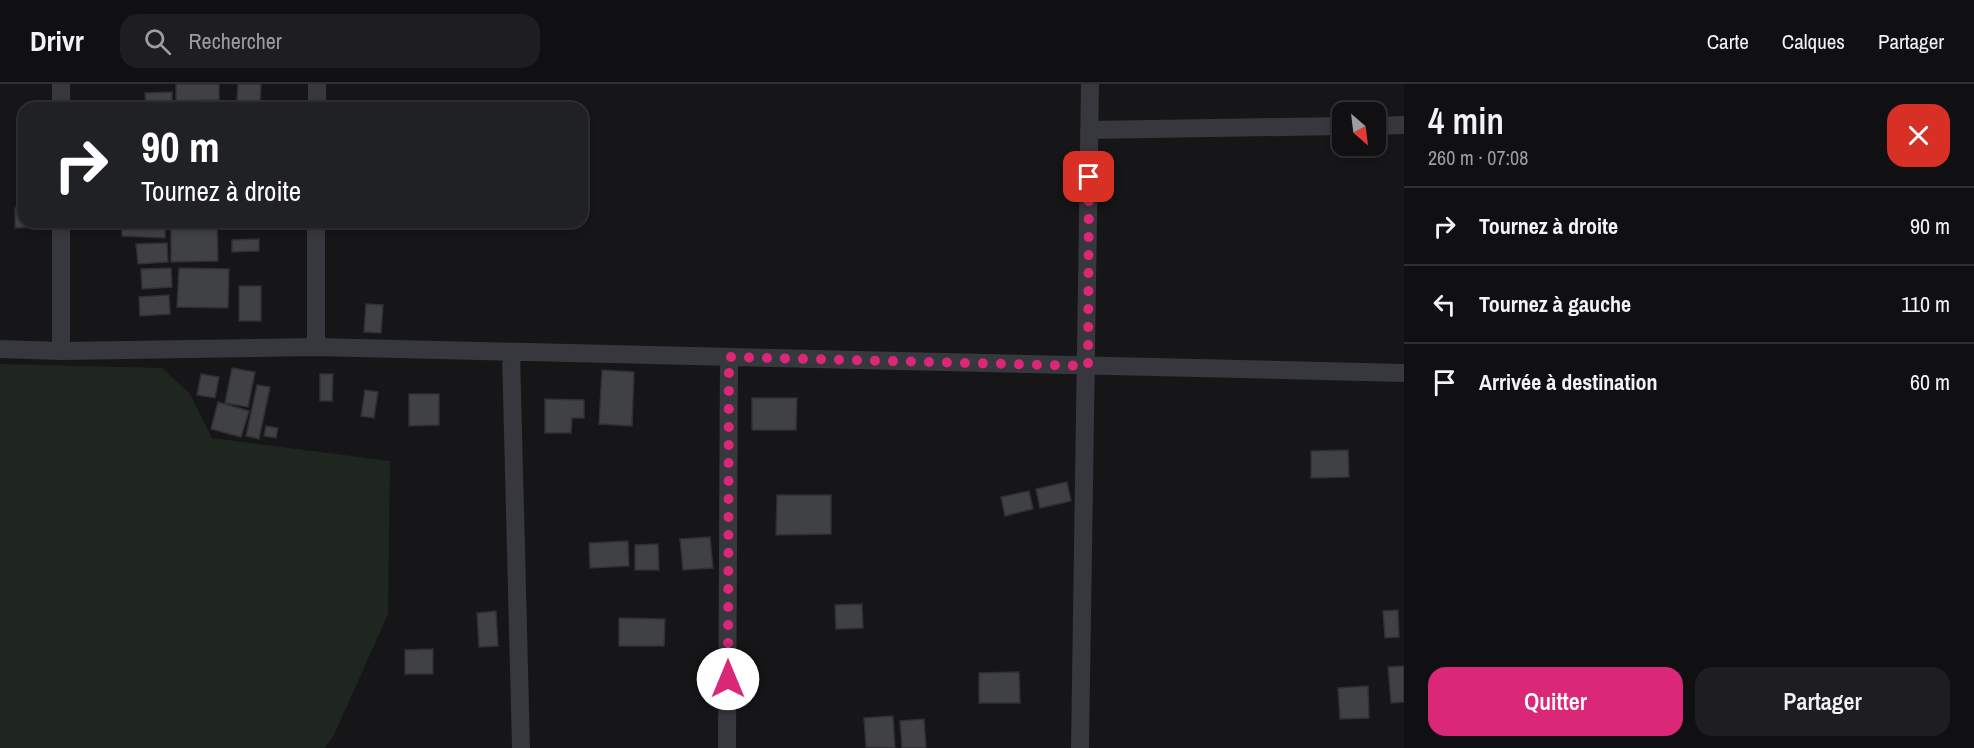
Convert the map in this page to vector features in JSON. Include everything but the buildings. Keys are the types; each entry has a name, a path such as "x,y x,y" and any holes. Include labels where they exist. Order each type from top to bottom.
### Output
{"street":[{"path":"61,84 61,102"},
{"path":"317,84 317,102"},
{"path":"1080,748 1088,366 1090,84"},
{"path":"1386,126 1404,125"},
{"path":"1089,130 1332,126"},
{"path":"61,228 61,351"},
{"path":"316,228 316,346"},
{"path":"0,349 61,351 316,346 511,353 1404,373"},
{"path":"511,353 521,748"},
{"path":"727,748 729,357"}],"shaded area":[{"path":"0,364 162,368 190,394 212,438 390,461 388,614 334,735 324,748 0,748"}],"route":[{"path":"728,679 729,357 1088,366 1089,177"}]}
